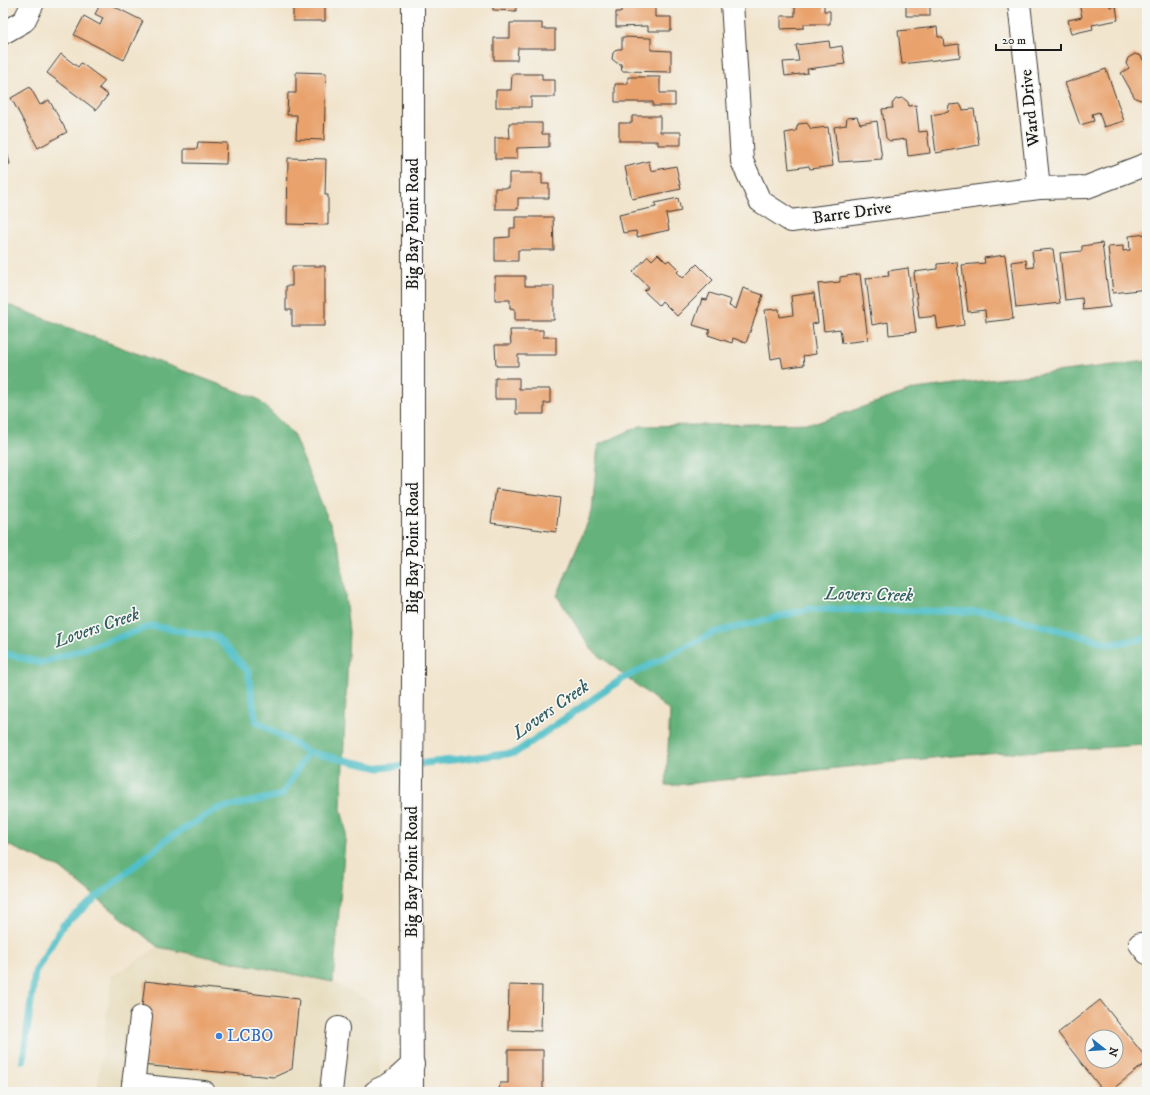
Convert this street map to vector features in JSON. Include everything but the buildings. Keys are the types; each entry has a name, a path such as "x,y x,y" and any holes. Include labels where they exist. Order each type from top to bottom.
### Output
{"main road":[{"path":"3,33 24,21 32,3"},
{"name":"Big Bay Point Road","path":"412,1092 413,3"},
{"name":"Barre Drive","path":"732,3 742,161 760,201 791,221 1039,188 1087,187 1147,164"},
{"name":"Ward Drive","path":"1019,3 1039,188"},
{"path":"141,1017 133,1089 204,1092"},
{"path":"331,1092 338,1028"},
{"path":"375,1092 380,1087 387,1086 401,1076 413,1064"}],"shaded area":[{"path":"158,947 333,982 384,1008 377,1092 97,1092 112,976"}],"green space":[{"path":"3,303 258,399 293,434 340,548 349,632 341,809 346,830 333,982 158,947 60,868 3,843"},
{"path":"1147,361 1147,745 951,756 666,786 670,711 592,650 557,596 592,512 598,445 640,426 816,423 915,389"}],"waterway":[{"name":"Lovers Creek","path":"3,653 41,663 152,626 216,637 248,671 256,721 308,752 380,768 515,753 622,679 713,633 809,609 990,612 1112,644 1147,638"},
{"path":"23,1061 35,972 63,925 167,839 217,809 282,795 308,752"}],"place":[{"name":"LCBO","path":"219,1036"}]}
